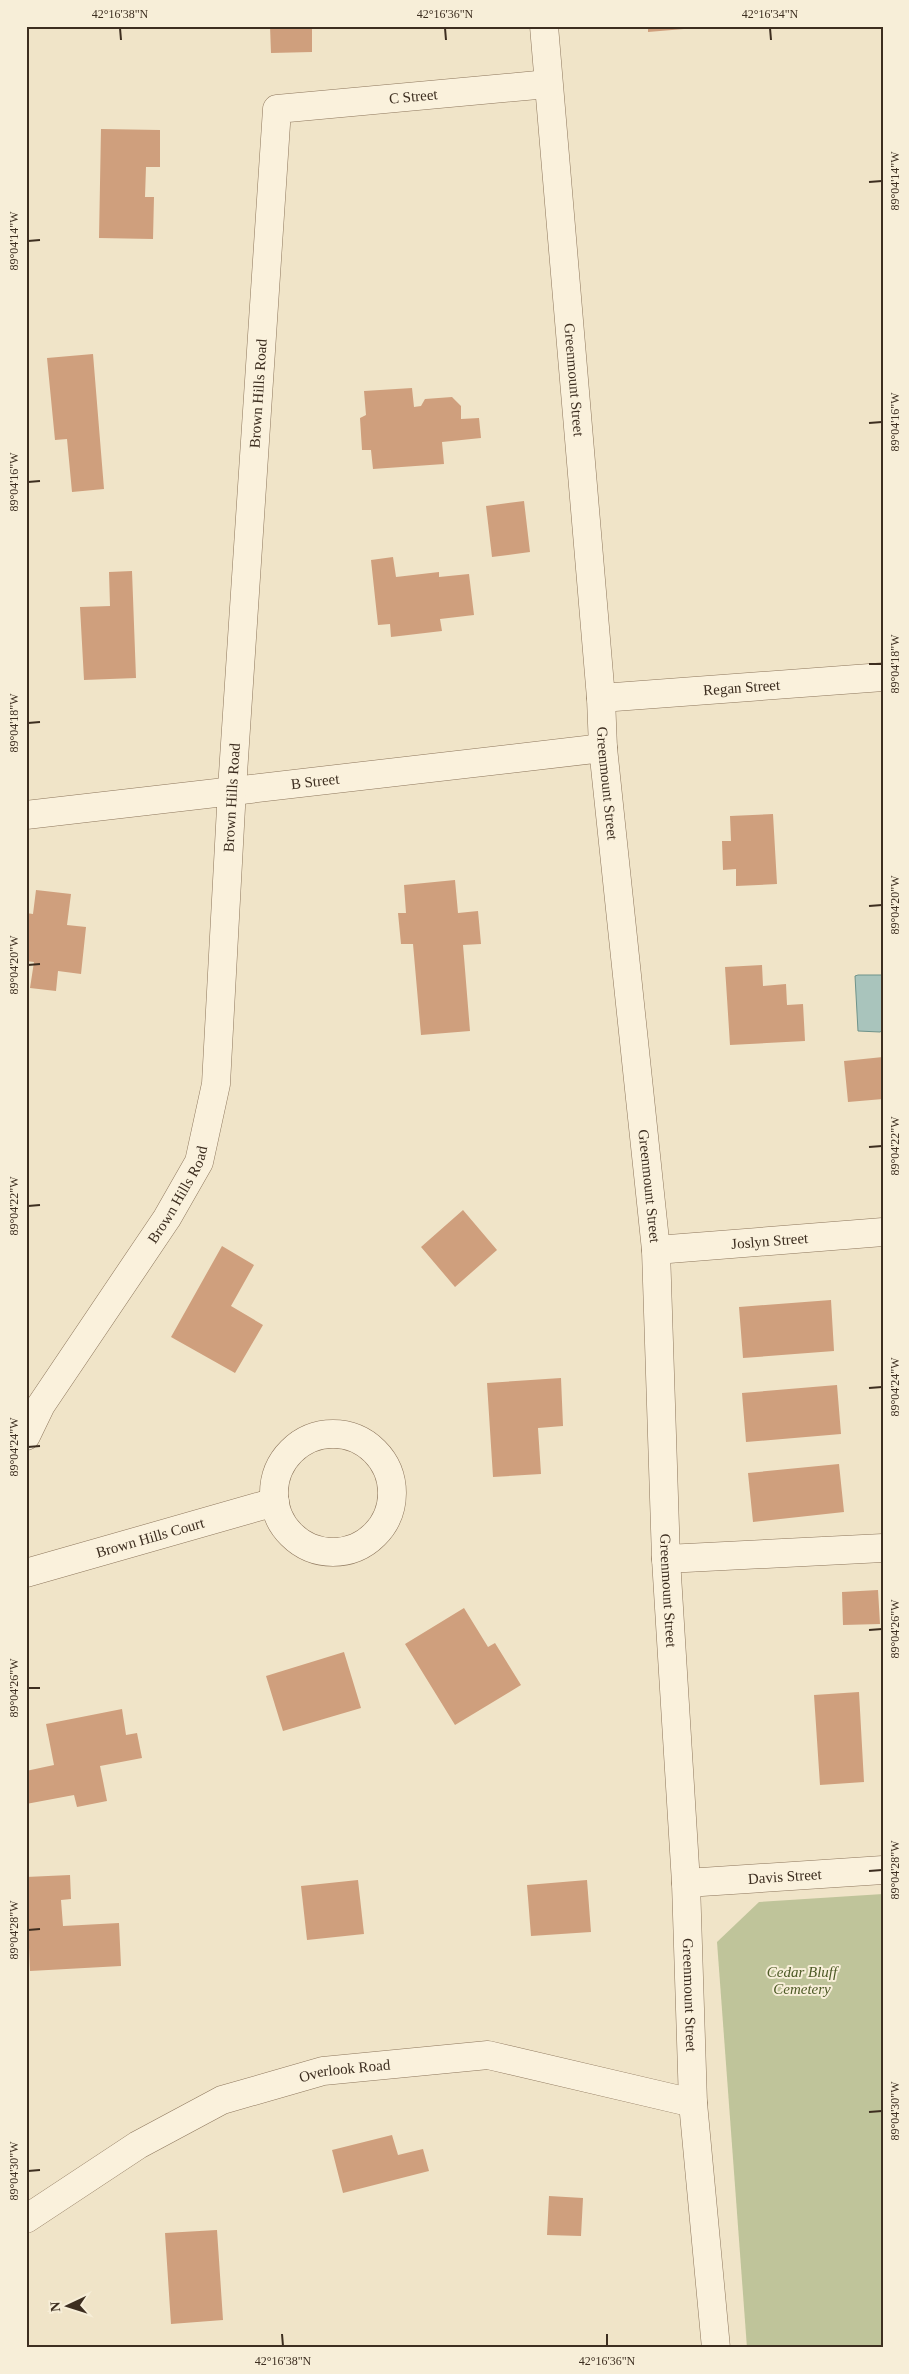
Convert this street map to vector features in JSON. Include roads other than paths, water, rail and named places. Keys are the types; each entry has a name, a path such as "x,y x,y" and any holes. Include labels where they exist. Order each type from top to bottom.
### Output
{"street":[{"name":"Greenmount Street","path":"544,26 601,698 603,748 656,1250 666,1559 686,1883 693,2103 716,2348"},
{"name":"C Street","path":"277,109 548,84"},
{"name":"Brown Hills Road","path":"26,1436 41,1405 167,1218 199,1162 216,1084 232,789 277,109"},
{"name":"Regan Street","path":"601,698 883,677"},
{"name":"B Street","path":"26,815 232,789 603,748"},
{"name":"Joslyn Street","path":"656,1250 883,1232"},
{"path":"330,1434 350,1436 368,1445 382,1459 390,1477 392,1496 388,1515 378,1532 364,1544 346,1552 327,1552 308,1547 292,1537 280,1521 274,1502 275,1483 281,1464 294,1449 310,1438 330,1434"},
{"name":"Brown Hills Court","path":"26,1573 274,1502"},
{"path":"666,1559 883,1548"},
{"name":"Davis Street","path":"686,1883 883,1870"},
{"name":"Overlook Road","path":"26,2219 138,2145 222,2100 323,2071 488,2055 693,2103"}],"water":[{"path":"883,975 883,1030 880,1032 858,1031 855,976"}],"park label":[{"name":"Cedar Bluff Cemetery","path":"802,1980"}]}
